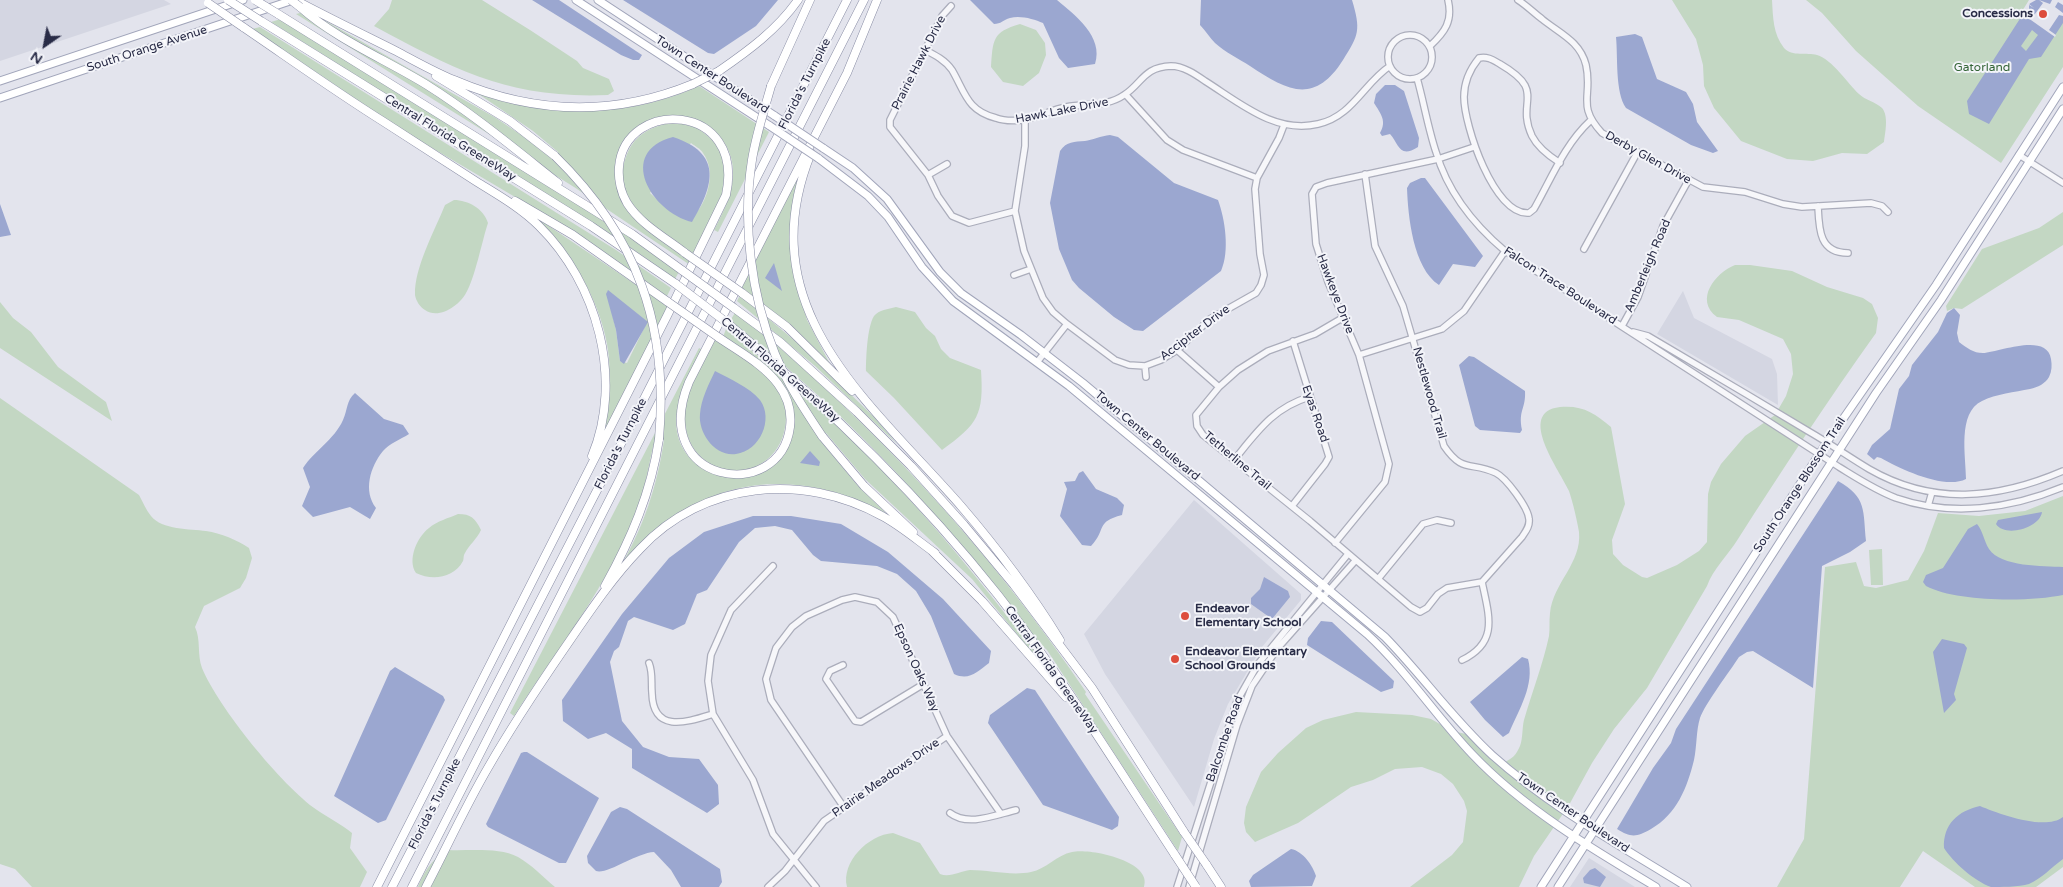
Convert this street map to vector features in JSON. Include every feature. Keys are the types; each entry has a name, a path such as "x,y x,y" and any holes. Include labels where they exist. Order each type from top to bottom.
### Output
{"highway":[{"name":"Central Florida GreeneWay","path":"228,0 591,226 676,284 726,322 826,408 916,499 999,596 1045,658 1196,887"},
{"name":"Central Florida GreeneWay","path":"255,0 632,234 760,326 819,377 930,486 997,564 1092,688 1221,887"},
{"path":"293,0 454,80 496,95 528,103 576,108 646,101 693,84 719,71 751,50 775,27 798,0"},
{"path":"810,0 771,86 752,162 748,212 753,270 762,314 774,353 789,384 822,436 864,486 934,553 1027,651 1091,727"},
{"name":"Florida's Turnpike","path":"392,887 628,432 847,0"},
{"name":"Florida's Turnpike","path":"412,887 864,0"},
{"path":"412,140 573,235 668,302 718,337 771,376 783,391 790,409 789,433 777,456 763,467 742,475 716,472 693,456 681,432 680,414 682,401 689,382 827,114 847,73 877,0"},
{"path":"206,1 354,103 509,202 539,226 565,255 584,289 595,317 603,353 604,402 593,453 574,497"},
{"path":"303,6 324,26 394,65 474,115 585,205"},
{"path":"384,46 510,120 555,156 584,185 601,207 624,243 641,281 659,350 662,388 656,462 639,517 626,549 595,603 534,692 488,768 426,887"},
{"path":"827,114 807,163 795,217 796,259 804,302 819,337 836,365 963,508 1019,580 1092,688"},
{"path":"377,887 574,497 726,195 729,181 728,159 718,139 710,131 690,121 667,119 646,126 632,138 620,162 619,180 626,202 634,212 686,253 742,293 777,318 800,338 923,464"},
{"path":"595,603 640,549 676,519 697,507 748,490 795,488 839,497 884,517 934,553"}],"main road":[{"name":"South Orange Avenue","path":"0,81 244,0"},
{"name":"South Orange Avenue","path":"0,98 293,0"},
{"name":"Town Center Boulevard","path":"576,0 818,158 868,196 888,217 922,267 953,301 1038,361 1324,597 1400,667 1471,753 1499,781 1574,835 1656,887"},
{"name":"Town Center Boulevard","path":"598,0 859,173 887,199 940,272 961,293 1045,352 1330,589 1385,637 1408,660 1460,723 1493,756 1544,796 1687,887"},
{"name":"South Orange Blossom Trail","path":"1541,887 1827,442 1936,285 2063,87"},
{"name":"South Orange Blossom Trail","path":"1558,887 1839,450 1940,300 2063,109"}],"street":[{"path":"1430,46 1443,34 1449,24 1451,11 1448,0"},
{"path":"1518,0 1578,46 1586,65 1586,108 1590,121 1576,133 1560,163 1534,209 1529,213 1523,214 1517,211 1495,187 1474,147 1464,99 1464,89 1476,62 1484,57 1490,58 1517,74 1524,82 1528,91 1528,124 1533,137 1549,156 1560,163"},
{"name":"Prairie Hawk Drive","path":"951,6 942,16 890,120 890,127 928,175 946,210 962,221 969,223 1015,211"},
{"path":"1415,35 1423,39 1430,46 1433,53 1429,68 1417,78 1403,77 1390,66 1388,54 1391,47 1402,36 1415,35"},
{"name":"Hawk Lake Drive","path":"925,50 943,60 951,70 962,93 970,104 981,112 1009,121 1025,120 1066,107 1108,103 1126,95 1144,74 1158,68 1172,66 1188,70 1256,112 1284,125 1306,126 1320,124 1352,106 1377,74 1390,66"},
{"name":"Falcon Trace Boulevard","path":"1417,78 1438,159 1460,205 1481,230 1505,251 1622,326 1656,340 1884,477 1932,492 1964,495 1992,494 2031,484 2063,471"},
{"path":"1126,95 1168,140 1183,150 1257,178"},
{"name":"Accipiter Drive","path":"1025,120 1025,146 1015,211 1019,233 1043,298 1053,312 1115,360 1129,365 1145,366 1161,360 1177,350 1210,319 1256,292 1262,285 1264,275 1258,236 1255,189 1257,178 1284,125"},
{"name":"Derby Glen Drive","path":"1590,121 1602,133 1688,181 1703,187 1745,192 1783,204 1818,206 1871,203 1882,206 1888,212"},
{"name":"Hawkeye Drive","path":"1335,543 1385,482 1389,464 1359,355 1328,282 1316,244 1312,194 1316,188 1327,183 1438,159 1474,147"},
{"path":"1584,249 1637,153"},
{"path":"2019,155 2063,183"},
{"path":"928,175 947,164"},
{"name":"Nestlewood Trail","path":"1364,174 1375,246 1403,306 1444,446 1452,458 1461,464 1486,469 1504,479 1524,507 1529,519 1528,529 1482,582"},
{"name":"Amberleigh Road","path":"1622,326 1639,297 1659,234 1688,181"},
{"path":"1818,206 1820,232 1824,244 1839,253 1848,254"},
{"path":"1359,355 1413,340 1442,329 1464,311 1505,251"},
{"path":"1014,275 1031,269"},
{"name":"Tetherline Trail","path":"1344,317 1314,334 1268,351 1238,370 1218,387 1196,415 1197,426 1203,435 1292,506 1355,561"},
{"path":"1038,361 1067,324"},
{"name":"Falcon Trace Boulevard","path":"1631,331 1644,343 1832,462 1878,490 1896,498 1928,506 1981,509 2004,506 2037,497 2063,487"},
{"name":"Eyas Road","path":"1292,506 1325,464 1328,457 1326,443 1309,397 1293,341"},
{"path":"1177,350 1218,387"},
{"path":"1145,366 1146,377"},
{"path":"1234,460 1265,422 1292,402 1309,397"},
{"path":"1928,506 1932,492"},
{"path":"1378,579 1423,524 1437,520 1451,523"},
{"path":"1324,584 1348,554"},
{"path":"1330,589 1355,561 1411,608 1420,612 1427,608 1438,594 1447,588 1482,582 1489,616 1488,633 1483,646 1462,660"},
{"path":"774,566 747,591 731,610 722,626 711,655 708,680 713,714 752,780 773,834 816,887"},
{"name":"Balcombe Road","path":"1176,887 1237,701 1258,664 1324,584"},
{"name":"Balcombe Road","path":"1189,887 1244,704 1263,668 1330,589"},
{"name":"Epson Oaks Way","path":"843,806 771,700 767,691 768,671 776,648 783,636 806,616 842,600 855,597 867,598 882,606 893,617 922,686 946,736 1000,814"},
{"path":"649,662 652,670 653,706 658,714 672,723 682,724 713,714"},
{"path":"842,665 830,671 826,679 855,721 862,722 903,695 922,686"},
{"name":"Prairie Meadows Drive","path":"768,887 793,861 824,821 946,736"},
{"path":"950,813 956,818 970,821 1016,810"}],"shaded area":[{"path":"0,0 164,0 171,4 0,61"},
{"path":"1683,291 1694,318 1772,359 1777,374 1778,405 1657,334"},
{"name":"Endeavor Elementary School Grounds","path":"1194,500 1301,594 1301,600 1262,647 1228,704 1214,739 1194,807 1105,674 1084,634"},
{"path":"1589,858 1635,887 1570,887"}],"green space":[{"path":"392,0 482,0 577,61 583,68 609,79 614,91 608,95 573,95 542,92 513,87 459,69 374,26 389,9"},
{"path":"1672,0 1772,0 1773,19 1780,43 1787,51 1823,57 1834,66 1859,94 1882,108 1886,120 1884,142 1867,154 1842,153 1813,161 1787,159 1741,141 1714,108 1704,86 1703,65 1696,39"},
{"name":"Gatorland","path":"1806,0 2063,0 2063,67 2001,163 1918,106 1856,51 1822,13"},
{"path":"308,11 496,118 552,159 558,152 533,131 477,93 533,106 561,110 589,110 617,109 644,104 672,97 699,86 769,132 718,232 714,230 730,193 733,169 725,143 716,133 694,119 681,116 667,116 646,123 625,142 619,186 620,197 624,206 640,224 692,261 690,265 574,187 296,14"},
{"path":"284,18 579,201 680,270 675,279 634,250 271,22"},
{"path":"1020,24 1036,30 1045,43 1046,55 1039,73 1023,86 1003,82 991,67 992,50 996,38 1004,30"},
{"path":"260,27 616,250 671,288 666,298 532,207 400,129 252,29"},
{"path":"675,122 698,128 717,144 725,162 723,196 695,255 654,226 641,214 631,201 625,187 623,171 627,154 635,140 646,131","holes":["691,143 702,152 707,161 710,170 710,180 705,199 700,208 688,221 661,203 650,193"]},
{"path":"800,171 791,238 794,273 807,320 830,364 799,335 741,289"},
{"path":"454,200 475,206 488,223 472,278 463,298 448,310 431,313 417,302 415,295 418,273 421,261 445,205"},
{"path":"2063,212 2063,245 1962,309 1954,308 1947,311 1946,306 1982,249 2039,228"},
{"path":"534,216 669,307 602,440 609,379 607,344 603,327 590,292 572,261 559,243","holes":["607,291 647,322 627,363 620,361 616,330"]},
{"path":"1735,265 1750,265 1792,271 1827,287 1863,298 1872,304 1878,318 1876,333 1805,435 1734,545 1713,574 1647,688 1614,729 1592,763 1569,805 1534,856 1519,887 1410,887 1452,855 1463,842 1467,811 1464,801 1453,784 1441,774 1422,767 1395,769 1373,780 1351,787 1298,823 1255,842 1246,832 1244,823 1246,807 1261,772 1278,753 1306,728 1323,720 1356,712 1412,715 1431,719 1452,731 1466,734 1505,762 1516,754 1521,743 1524,720 1547,646 1552,602 1572,563 1579,543 1579,532 1569,491 1551,457 1541,431 1541,420 1547,411 1560,407 1575,407 1588,411 1611,427 1625,504 1612,540 1613,554 1623,565 1642,577 1647,578 1677,565 1699,551 1707,542 1708,494 1711,482 1721,464 1745,436 1775,415 1786,396 1793,374 1791,354 1783,339 1739,320 1717,317 1710,310 1707,303 1707,295 1714,280"},
{"path":"740,295 800,345 875,418 897,444 815,366 737,301"},
{"path":"0,302 13,318 31,332 58,367 106,402 112,421 0,348"},
{"path":"896,307 915,312 926,328 935,336 941,349 950,358 981,370 981,398 976,417 964,433 942,450 866,371 868,335 874,316 881,311"},
{"path":"736,311 786,353 880,442 925,488 1009,587 1086,692 1085,694 1182,837 1178,851 1047,650 1038,642 982,570 936,515 881,456 792,372 730,321"},
{"path":"726,329 822,412 897,486 939,532 978,580 1035,652 1033,654 972,579 865,479 826,433 819,439 859,487 886,513 848,497 811,487 776,484 741,488 708,498 677,515 647,539 619,569 642,523 653,491 664,440 655,439 640,501 626,537 612,564 582,616 514,716 510,713 699,348 703,350 685,384 678,406 677,433 687,455 704,469 726,476 748,476 769,468 785,452 794,427 794,416 789,394 783,384 770,370 723,337"},
{"path":"715,339 750,362 766,376 782,397 785,408 785,430 774,453 761,464 745,470 729,470 713,465 700,456 690,442 685,423 684,408 689,390"},
{"path":"0,398 139,495 149,514 156,521 177,528 217,533 249,548 252,558 246,578 240,588 204,606 195,627 202,668 236,724 269,765 303,799 352,833 350,848 367,872 360,887 32,887 15,869 0,864"},
{"path":"2063,496 2063,867 2036,887 1975,887 1923,851 1900,887 1777,887 1804,839 1825,567 1856,562 1864,586 1876,588 1908,580 1924,551 1938,513 1979,516 2025,511"},
{"path":"458,514 472,518 477,522 481,530 464,555 459,567 448,574 436,577 416,573 413,568 413,555 421,537 432,526"},
{"path":"1882,549 1883,585 1871,585 1869,550"},
{"path":"893,833 920,843 940,874 944,875 970,870 1008,873 1031,872 1067,854 1081,851 1105,854 1130,863 1139,870 1144,878 1144,887 847,887 848,868 858,851 874,839"},
{"path":"448,850 484,850 510,854 528,864 555,887 418,887 430,865 438,856"}],"water":[{"path":"532,0 559,0 642,55 639,60 633,60 621,55"},
{"path":"623,0 778,0 756,26 714,54 708,53"},
{"path":"970,0 1057,0 1079,20 1092,36 1097,54 1095,64 1068,68 1059,58 1043,23 1018,17 994,24"},
{"path":"1201,0 1352,0 1357,19 1357,32 1343,60 1321,84 1299,89 1288,87 1263,75 1215,43 1200,25"},
{"path":"2032,0 2063,0 2063,23 2041,57 2029,59 1989,124 1969,114 1967,101","holes":["2032,30 2038,35 2026,51 2021,46"]},
{"path":"1635,34 1642,37 1657,79 1686,92 1693,104 1697,122 1718,151 1713,153 1691,145 1626,108 1620,93 1616,37"},
{"path":"1385,85 1395,85 1404,91 1419,138 1418,147 1412,150 1403,151 1390,134 1382,136 1380,133 1383,121 1374,103 1376,94"},
{"path":"1110,135 1118,137 1174,183 1218,200 1223,216 1226,245 1221,271 1143,331 1134,330 1114,317 1072,280 1059,249 1050,203 1060,151 1065,145"},
{"path":"673,137 689,144 700,152 707,161 710,171 706,195 692,222 677,216 664,207 653,195 646,181 643,168 646,155 656,145"},
{"path":"1425,178 1483,256 1475,267 1453,264 1439,285 1423,267 1411,227 1407,188 1410,183"},
{"path":"0,204 11,235 0,237"},
{"path":"774,263 782,291 765,278"},
{"path":"608,290 648,322 624,364 620,361 616,330 606,294"},
{"path":"1954,308 1960,315 1957,333 1959,342 1967,348 1983,353 2032,345 2048,351 2052,366 2049,377 2041,385 1993,397 1982,401 1974,407 1966,425 1964,447 1966,479 1957,482 1947,482 1923,477 1881,458 1877,457 1874,460 1867,454 1872,445 1890,429 1899,389 1909,376 1912,365 1938,332 1947,313"},
{"path":"1469,356 1474,357 1525,391 1521,414 1522,430 1520,433 1480,430 1475,426 1459,365"},
{"path":"715,371 750,391 760,400 764,408 766,416 762,433 758,441 744,452 728,454 721,452 709,442 702,429 700,414 702,403"},
{"path":"355,393 384,419 403,425 409,434 386,448 378,457 370,479 370,494 376,508 370,519 350,507 313,517 302,506 310,487 303,468 339,427 349,402"},
{"path":"810,451 820,462 819,466 800,463"},
{"path":"1083,471 1096,489 1117,498 1124,505 1122,515 1105,523 1091,546 1082,545 1060,516 1067,489 1064,482 1075,481 1079,473"},
{"path":"1838,481 1859,499 1862,506 1866,541 1850,552 1822,566 1813,688 1753,651 1739,657 1712,696 1700,718 1691,770 1680,799 1674,808 1660,823 1642,834 1630,835 1617,829 1653,768 1671,743 1676,729"},
{"path":"2042,512 2040,518 2035,523 2022,529 2007,530 2000,528 1996,524 1998,520"},
{"path":"753,516 791,516 841,524 888,552 943,599 991,651 989,663 977,672 969,676 954,674 931,616 916,591 897,574 877,566 821,561 813,555 792,530 775,526 755,528 739,542 707,590 697,594 685,624 673,630 634,617 628,621 619,647 614,651 610,662 622,721 643,747 669,757 699,759 718,785 719,804 707,813 632,768 632,749 606,733 588,739 563,721 562,700 622,614 669,558 704,532"},
{"path":"1977,524 1989,549 2003,559 2034,566 2063,567 2063,595 2031,599 1974,598 1939,591 1926,586 1923,582 1926,575 1943,568 1968,529"},
{"path":"1264,577 1288,591 1290,597 1272,619 1251,604 1251,598 1260,589"},
{"path":"1321,621 1332,622 1394,681 1393,688 1381,692 1307,645 1308,638"},
{"path":"1942,639 1964,644 1967,648 1954,694 1956,700 1944,713 1933,652"},
{"path":"1522,657 1528,659 1530,669 1528,688 1509,733 1503,737 1470,702"},
{"path":"395,667 443,696 445,700 386,820 378,823 334,796 390,671"},
{"path":"1027,688 1035,690 1119,817 1118,826 1112,830 1043,805 988,723 990,715"},
{"path":"527,752 599,798 566,863 559,863 488,827 486,824 521,753"},
{"path":"1980,806 2010,817 2034,822 2055,821 2063,817 2063,859 2029,884 1991,887 1971,876 1958,865 1944,848 1944,840 1949,825 1953,820 1965,811"},
{"path":"620,807 627,809 720,869 722,882 719,887 681,887 671,870 654,852 639,856 607,870 596,871 588,863 587,856 611,812"},
{"path":"1291,849 1300,853 1313,868 1316,876 1312,886 1251,887 1249,881 1253,875"},
{"path":"1595,868 1606,877 1600,887 1584,883 1583,878 1590,870"}],"pier":[{"path":"2029,0 2036,0 2029,4 2034,8 2029,5 2029,11 2024,12 2032,18 2043,3 2039,0 2050,4 2052,0 2063,0 2063,5 2058,2 2055,7 2063,13 2063,16 2059,15 2049,30 2056,35 2055,37 2021,13"}],"place":[{"name":"Concessions","path":"2043,14"},
{"name":"Endeavor Elementary School","path":"1185,616"},
{"name":"Endeavor Elementary School Grounds","path":"1175,659"}]}
